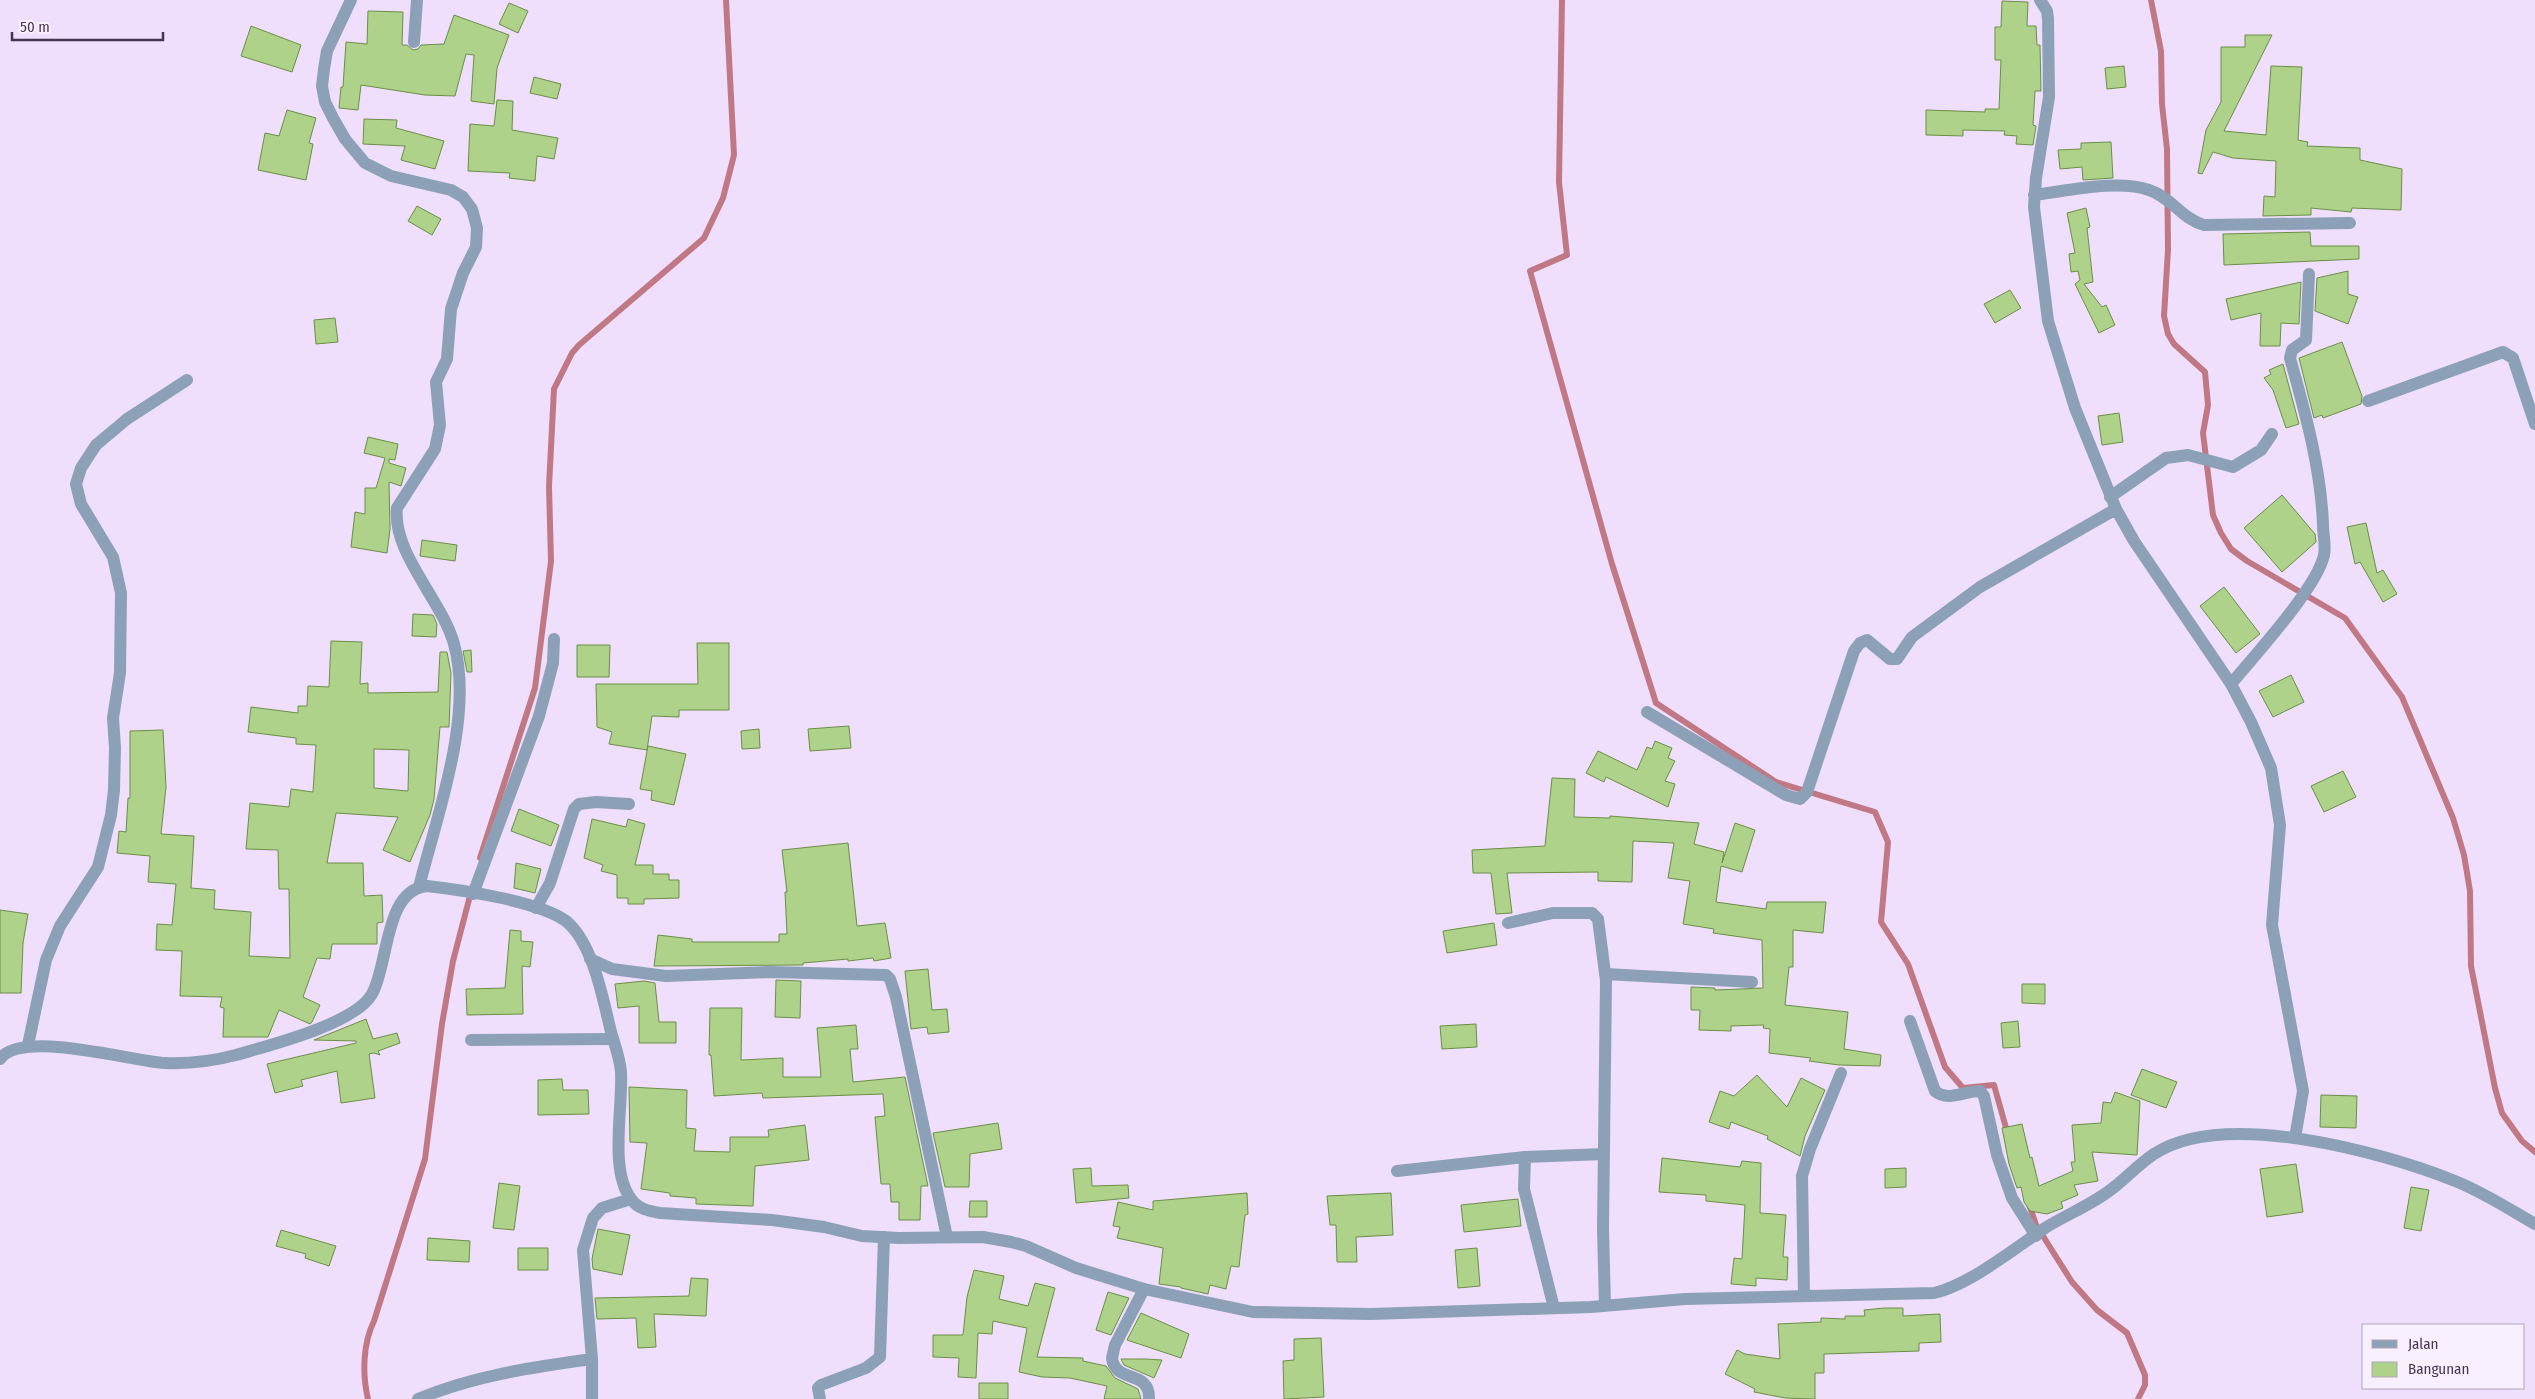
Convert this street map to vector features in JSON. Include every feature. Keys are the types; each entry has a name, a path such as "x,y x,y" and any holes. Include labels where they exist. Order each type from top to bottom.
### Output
{"street":[{"path":"351,0 327,51 322,86 325,102 329,110 346,139 365,163 391,176 451,190 463,197 472,209 477,228 474,255 463,273 451,309 449,350 436,382 440,425 435,449 397,508 396,519 406,549 444,618 459,665 460,706 456,735 419,887"},
{"path":"414,42 417,0"},
{"path":"2040,0 2047,11 2048,19 2049,97 2034,194 2036,231 2052,336 2092,453 2116,509 2134,541 2231,684 2251,722 2271,768 2280,825 2272,925 2301,1076 2302,1104 2295,1138"},
{"path":"2034,194 2113,186 2133,187 2150,190 2161,196 2193,222 2204,225 2350,223"},
{"path":"2231,684 2287,616 2314,578 2324,555 2322,504 2309,427 2290,358 2292,350 2306,340 2308,274"},
{"path":"2368,402 2503,352 2513,358 2535,424"},
{"path":"28,1046 46,960 60,926 98,867 111,815 114,790 115,748 113,718 120,673 121,593 113,557 82,504 76,484 81,468 96,445 127,419 187,380"},
{"path":"2110,497 2166,458 2172,456 2188,455 2233,467 2260,450 2272,434"},
{"path":"1647,712 1786,795 1800,799 1807,792 1854,652 1860,643 1866,640 1890,659 1897,659 1912,637 1980,587 2116,509"},
{"path":"474,894 539,716 551,671 554,639"},
{"path":"536,908 550,883 574,809 579,804 596,802 629,804"},
{"path":"0,1059 7,1052 28,1046 55,1047 150,1062 203,1062 240,1054 332,1023 359,1009 370,998 377,983 399,906 407,894 419,887 437,887 536,908 556,915 569,924 580,938 590,960 621,1070 620,1171 631,1199 641,1208 660,1213 758,1218 808,1224 862,1236 983,1237 1026,1246 1065,1264 1144,1290 1204,1304 1273,1313 1371,1314 1554,1308 1685,1300 1926,1294 1942,1291 1961,1283 2105,1194 2146,1160 2167,1147 2201,1138 2227,1135 2295,1138 2352,1150 2433,1173 2480,1193 2535,1224"},
{"path":"1508,923 1553,914 1592,913 1598,919 1606,974 1605,1305"},
{"path":"590,960 612,969 666,976 770,972 886,975 890,979 896,997 947,1237"},
{"path":"1606,974 1752,982"},
{"path":"1910,1021 1935,1091 1940,1096 1948,1097 1980,1091 1984,1096 1997,1155 2012,1198 2040,1233"},
{"path":"471,1040 613,1039"},
{"path":"1804,1296 1802,1176 1810,1149 1841,1072"},
{"path":"1397,1171 1525,1157 1604,1154"},
{"path":"1525,1157 1524,1189 1554,1308"},
{"path":"592,1399 592,1359 584,1250 588,1228 593,1218 602,1208 631,1199"},
{"path":"820,1399 818,1388 821,1385 866,1368 880,1358 884,1237"},
{"path":"1144,1290 1115,1345 1112,1358 1118,1372 1145,1383 1149,1388 1149,1399"},
{"path":"418,1399 436,1391 527,1367 592,1359"}],"building":[{"path":"2002,1 2028,2 2027,26 2036,26 2037,45 2040,45 2041,91 2035,91 2033,125 2036,126 2033,145 2016,144 2017,136 2004,135 2005,131 1963,130 1963,136 1926,135 1926,110 1985,112 1985,109 1999,109 2001,60 1995,60 1995,27 2001,27"},
{"path":"509,3 528,11 518,33 499,24"},
{"path":"368,11 403,12 402,45 407,45 413,50 418,49 421,45 444,44 454,15 509,35 497,68 494,104 471,101 474,55 466,54 455,96 425,95 361,85 358,110 339,108 341,87 343,87 346,42 367,44"},
{"path":"251,26 301,45 292,72 241,56"},
{"path":"2245,35 2272,35 2224,131 2266,135 2271,66 2302,67 2298,140 2308,142 2307,146 2360,148 2360,160 2402,169 2401,210 2352,208 2351,212 2311,208 2311,215 2263,216 2264,196 2275,197 2276,161 2233,158 2213,152 2202,174 2198,173 2206,130 2221,102 2221,47 2245,47"},
{"path":"2124,66 2126,87 2107,89 2105,68"},
{"path":"534,77 561,84 557,99 530,93"},
{"path":"497,100 513,101 512,130 558,138 554,159 537,156 535,181 509,178 510,173 468,171 470,124 494,126"},
{"path":"287,110 316,118 309,143 313,144 306,180 258,170 265,133 279,136"},
{"path":"364,119 397,120 396,128 444,141 435,169 401,160 405,146 363,144"},
{"path":"2111,142 2113,178 2083,180 2082,167 2060,169 2058,150 2081,149 2081,143"},
{"path":"417,206 441,219 432,235 408,221"},
{"path":"2086,208 2090,227 2087,228 2093,282 2084,284 2102,307 2106,305 2115,325 2099,333 2075,284 2080,280 2078,271 2071,272 2069,254 2075,253 2067,213"},
{"path":"2310,232 2311,246 2359,246 2359,259 2224,265 2223,234"},
{"path":"2348,271 2348,294 2358,297 2348,324 2315,311 2317,278"},
{"path":"2301,282 2299,324 2281,323 2280,346 2260,346 2261,313 2231,320 2226,299"},
{"path":"2010,290 2021,308 1995,323 1984,304"},
{"path":"335,318 338,342 316,344 314,320"},
{"path":"2342,342 2362,396 2361,404 2323,418 2322,415 2314,418 2299,358"},
{"path":"2283,364 2299,424 2286,428 2273,390 2264,378 2271,374 2269,370"},
{"path":"2119,413 2123,442 2102,445 2098,416"},
{"path":"368,437 398,444 395,460 389,459 389,463 406,468 401,486 389,482 390,529 387,553 351,547 355,512 365,514 365,488 376,488 385,458 364,453"},
{"path":"2282,495 2315,534 2316,542 2282,572 2244,528"},
{"path":"2366,523 2377,573 2383,570 2397,594 2383,602 2360,562 2355,564 2347,527"},
{"path":"422,540 457,545 455,561 420,556"},
{"path":"2224,587 2260,634 2236,653 2200,606"},
{"path":"413,614 433,615 437,624 436,637 412,636"},
{"path":"331,641 362,642 360,684 368,683 368,693 438,692 440,652 447,652 451,673 449,727 440,727 434,799 430,815 410,862 383,850 398,817 336,813 327,863 363,863 364,896 382,895 383,922 377,923 377,944 332,944 330,959 317,958 303,997 320,1005 310,1024 279,1010 268,1037 223,1037 224,1008 220,1007 222,997 180,996 182,951 156,950 157,924 172,925 176,884 148,882 150,856 117,853 119,831 126,832 128,798 130,798 130,731 163,730 166,787 161,834 194,836 191,888 215,890 214,909 251,912 249,956 290,958 289,889 279,889 278,850 246,849 250,803 289,807 291,789 313,792 316,745 296,744 296,738 248,732 251,707 298,713 298,706 307,706 308,686 329,687","holes":["374,749 409,750 408,791 374,788"]},
{"path":"697,643 729,643 729,710 679,710 679,717 652,716 647,750 609,744 612,732 597,727 596,684 698,684"},
{"path":"577,645 610,645 609,677 577,677"},
{"path":"471,650 472,672 467,672 463,651"},
{"path":"2291,675 2304,702 2273,717 2259,691"},
{"path":"849,726 851,748 810,751 808,729"},
{"path":"759,729 760,748 742,749 741,731"},
{"path":"1655,741 1672,748 1668,758 1675,761 1665,781 1675,784 1668,807 1606,777 1604,782 1586,773 1598,751 1637,770 1647,747 1652,749"},
{"path":"648,746 686,754 674,805 651,800 652,791 640,789"},
{"path":"2343,771 2356,797 2324,812 2311,786"},
{"path":"1552,778 1575,779 1574,817 1610,818 1610,816 1699,823 1694,844 1724,852 1722,863 1735,823 1755,830 1742,872 1721,866 1716,902 1766,909 1767,902 1826,902 1823,933 1793,930 1793,967 1789,967 1785,1005 1848,1012 1844,1049 1881,1055 1880,1066 1839,1065 1809,1061 1811,1058 1769,1053 1770,1029 1763,1028 1764,1025 1731,1026 1731,1031 1699,1030 1700,1010 1691,1010 1691,987 1715,988 1715,990 1763,988 1762,940 1713,933 1714,929 1683,924 1690,881 1668,878 1674,843 1633,841 1632,882 1598,881 1598,872 1507,873 1512,913 1496,914 1491,873 1473,873 1472,850 1545,846"},
{"path":"519,809 559,825 551,846 511,831"},
{"path":"592,819 626,827 628,819 645,824 635,865 653,865 653,874 669,874 669,880 679,880 679,898 644,899 644,904 628,904 628,898 617,898 617,875 601,871 603,865 584,858"},
{"path":"848,843 857,926 885,923 891,958 874,961 873,958 848,961 848,959 803,963 803,965 654,966 658,935 692,939 692,942 779,942 779,934 787,934 785,892 787,892 782,850"},
{"path":"516,863 541,869 535,893 514,888"},
{"path":"0,910 28,914 23,943 21,993 0,993"},
{"path":"1494,923 1497,945 1447,953 1443,931"},
{"path":"510,930 521,931 521,941 533,942 530,967 522,966 523,1014 467,1015 466,989 505,988"},
{"path":"928,969 932,1010 947,1009 949,1032 928,1034 927,1027 911,1029 905,971"},
{"path":"776,980 801,981 800,1018 775,1017"},
{"path":"644,981 655,983 659,1022 676,1022 676,1043 639,1043 639,1006 618,1008 615,984"},
{"path":"2022,984 2045,984 2045,1004 2022,1003"},
{"path":"710,1008 742,1008 741,1060 783,1058 783,1077 821,1077 817,1028 856,1025 858,1049 850,1049 853,1082 905,1077 928,1186 921,1186 920,1220 899,1220 899,1202 891,1202 890,1184 881,1184 875,1117 885,1116 883,1094 763,1098 762,1093 714,1096 711,1055 709,1055"},
{"path":"366,1019 373,1039 397,1033 400,1043 378,1051 380,1055 369,1054 375,1098 341,1103 337,1071 301,1080 303,1086 275,1093 267,1064 356,1043 356,1041 314,1040"},
{"path":"2018,1021 2020,1047 2003,1048 2001,1023"},
{"path":"1476,1024 1477,1047 1442,1049 1440,1026"},
{"path":"2142,1069 2177,1082 2166,1108 2131,1095"},
{"path":"1757,1075 1787,1107 1801,1078 1825,1090 1805,1136 1800,1156 1767,1139 1768,1136 1731,1122 1729,1129 1709,1122 1720,1091 1734,1096"},
{"path":"562,1079 563,1090 588,1090 589,1114 538,1115 538,1080"},
{"path":"629,1087 687,1090 686,1128 696,1129 694,1151 730,1152 730,1137 769,1137 768,1130 805,1125 809,1160 755,1166 753,1206 696,1204 696,1198 670,1196 670,1193 641,1189 647,1143 630,1142"},
{"path":"2115,1092 2140,1101 2137,1155 2092,1152 2098,1181 2074,1185 2078,1195 2061,1202 2063,1208 2047,1214 2030,1211 2024,1202 2021,1187 2017,1188 2009,1164 2002,1128 2022,1124 2039,1186 2073,1171 2071,1162 2075,1162 2072,1125 2101,1123 2103,1102 2111,1103"},
{"path":"2321,1095 2357,1096 2356,1128 2320,1127"},
{"path":"998,1123 1002,1149 970,1154 969,1187 945,1187 933,1133"},
{"path":"1662,1158 1740,1167 1742,1161 1761,1163 1760,1213 1786,1215 1783,1257 1788,1257 1787,1280 1756,1278 1756,1286 1731,1284 1734,1258 1742,1259 1745,1205 1706,1201 1706,1195 1659,1192"},
{"path":"2296,1164 2303,1212 2267,1217 2260,1169"},
{"path":"1091,1168 1092,1186 1128,1185 1129,1198 1076,1203 1073,1169"},
{"path":"1906,1168 1906,1187 1885,1188 1885,1169"},
{"path":"499,1183 520,1186 514,1230 493,1228"},
{"path":"2411,1187 2429,1190 2421,1231 2404,1228"},
{"path":"1247,1193 1248,1214 1245,1215 1239,1267 1231,1266 1226,1289 1210,1285 1208,1294 1159,1284 1163,1248 1117,1238 1120,1227 1113,1226 1118,1202 1153,1210 1153,1201"},
{"path":"1391,1193 1393,1235 1356,1237 1357,1262 1337,1262 1336,1225 1330,1225 1327,1196"},
{"path":"1518,1199 1521,1226 1464,1232 1461,1205"},
{"path":"970,1201 987,1201 987,1217 969,1217"},
{"path":"598,1229 630,1235 622,1275 593,1269 592,1259"},
{"path":"281,1230 336,1246 329,1266 305,1258 306,1254 276,1246"},
{"path":"428,1238 470,1241 469,1262 427,1260"},
{"path":"518,1248 548,1248 548,1270 518,1270"},
{"path":"1477,1248 1480,1286 1458,1288 1455,1250"},
{"path":"974,1270 1004,1276 999,1299 1028,1306 1035,1283 1055,1288 1037,1357 1083,1358 1083,1361 1106,1366 1115,1378 1138,1389 1141,1399 1104,1399 1107,1386 1070,1378 1042,1377 1019,1372 1027,1328 993,1321 992,1334 978,1333 976,1378 958,1377 959,1358 933,1357 933,1335 963,1335 967,1297"},
{"path":"691,1278 708,1279 706,1316 654,1314 656,1347 638,1348 636,1318 597,1319 595,1298 689,1296"},
{"path":"1108,1292 1129,1298 1111,1335 1096,1330"},
{"path":"1903,1308 1903,1316 1940,1314 1941,1342 1919,1343 1919,1351 1824,1354 1824,1373 1815,1373 1815,1399 1785,1398 1754,1392 1755,1389 1725,1374 1737,1350 1745,1354 1780,1359 1778,1324 1821,1322 1821,1318 1845,1319 1845,1316 1865,1316 1864,1310"},
{"path":"1141,1313 1189,1334 1181,1358 1127,1340"},
{"path":"1321,1338 1324,1397 1284,1399 1283,1361 1294,1360 1294,1339"},
{"path":"1121,1359 1162,1360 1154,1378 1124,1365"},
{"path":"979,1383 1008,1383 1008,1399 979,1399"}],"waterway":[{"path":"480,858 535,688 551,561 549,486 554,389 572,353 579,345 704,238 723,198 734,155 726,0"},
{"path":"1562,0 1559,182 1567,255 1530,271 1612,564 1656,703 1776,782 1875,812 1888,842 1881,922 1908,964 1945,1067 1963,1088 1994,1085 2008,1135"},
{"path":"2151,0 2161,51 2162,104 2167,149 2168,250 2164,316 2168,334 2174,344 2205,372 2208,405 2203,433 2213,515 2231,549 2247,561 2345,618 2402,697 2453,818 2464,855 2470,891 2471,966 2495,1088 2502,1113 2522,1141 2535,1152"},
{"path":"368,1399 364,1369 368,1339 425,1159 442,1024 453,961 471,892"},
{"path":"2029,1204 2036,1225 2072,1282 2097,1310 2127,1333 2145,1375 2145,1385 2138,1399"}]}
